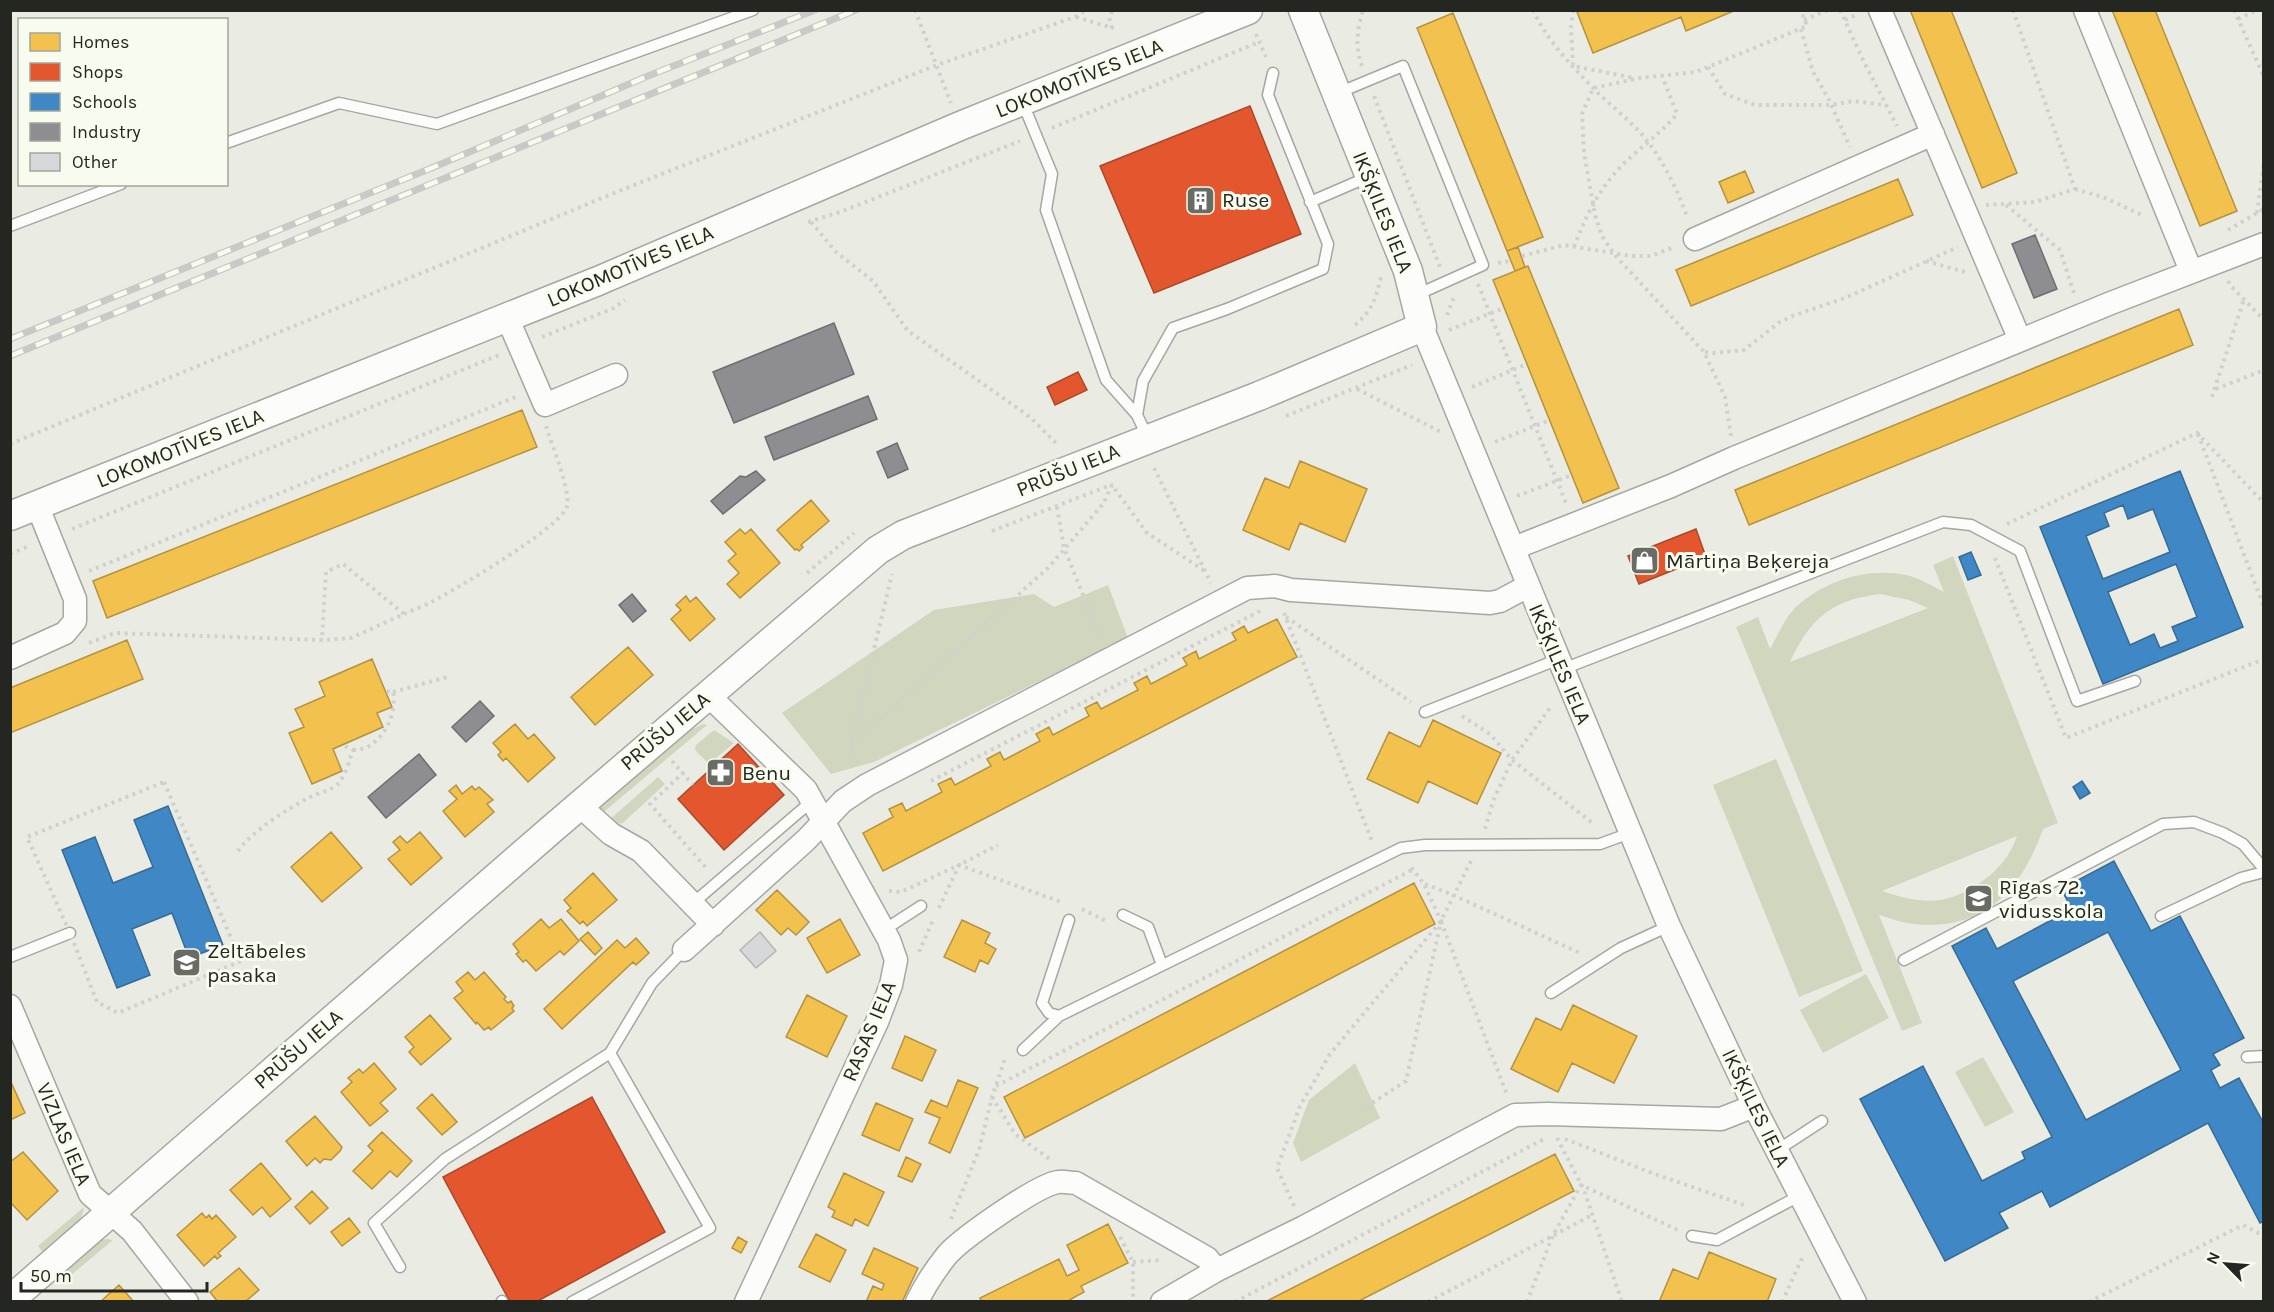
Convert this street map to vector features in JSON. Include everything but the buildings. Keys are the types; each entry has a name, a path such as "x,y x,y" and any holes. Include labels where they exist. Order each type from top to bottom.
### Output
{"street":[{"name":"LOKOMOTĪVES IELA","path":"10,516 598,281 960,126 1248,10"},
{"name":"IKŠĶILES IELA","path":"1303,10 1408,271 1426,291 1436,329 1528,586 1669,926 1754,1106 1855,1302"},
{"path":"1880,10 2020,340"},
{"path":"2085,10 2191,271"},
{"path":"1695,239 1933,135"},
{"path":"1514,548 1671,486 2081,315 2260,245"},
{"path":"507,317 534,390 544,405 616,375"},
{"name":"PRŪŠU IELA","path":"10,1300 579,805 821,597 890,542 1143,426 1259,396 1436,329"},
{"path":"10,658 65,633 75,621 75,599 37,505"},
{"path":"684,950 806,840 843,801 867,785 1247,588 1278,596 1291,590 1470,603 1500,601 1528,586"},
{"name":"RASAS IELA","path":"708,694 806,790 884,930 896,960 891,986 877,1022 746,1302"},
{"path":"579,805 611,834 641,851 713,925"},
{"name":"VIZLAS IELA","path":"10,1006 90,1194 132,1231 187,1302"},
{"path":"1162,1302 1217,1270 1304,1227 1515,1115 1721,1119 1754,1106"},
{"path":"917,1302 925,1285 948,1254 974,1230 1057,1182 1076,1183 1207,1258 1217,1270"}],"lane":[{"path":"228,142 339,103 437,124 753,10"},
{"path":"1336,94 1403,66 1483,265 1426,291"},
{"path":"1143,426 1143,381 1173,328 1227,309 1323,269 1328,244 1268,95 1273,73"},
{"path":"1022,101 1052,174 1046,210 1106,380 1143,426"},
{"path":"1311,202 1369,176"},
{"path":"10,226 116,186"},
{"path":"1425,712 1943,522 1971,525 2020,551 2077,701 2135,681"},
{"path":"692,904 812,801"},
{"path":"1904,960 2163,824 2194,822 2223,833 2243,844 2264,871 2241,878 2161,916"},
{"path":"1023,1050 1059,1016 1401,848 1425,845 1600,844 1630,833"},
{"path":"884,930 921,906"},
{"path":"1123,915 1148,927 1162,965"},
{"path":"1059,1016 1049,1013 1042,1003 1069,920"},
{"path":"1551,993 1621,948 1669,926"},
{"path":"10,957 70,933"},
{"path":"400,1267 374,1223 445,1159 610,1053 652,982 684,950"},
{"path":"572,1302 710,1228 610,1053"},
{"path":"2247,1057 2264,1056"},
{"path":"1776,1150 1822,1121"},
{"path":"1692,1236 1718,1240 1799,1196"}],"path":[{"path":"915,10 960,126"},
{"path":"10,444 608,196 937,65 1075,17 1086,10"},
{"path":"1075,17 1112,28 1109,17 1113,10"},
{"path":"1363,10 1358,28 1357,53 1441,265 1426,291"},
{"path":"1522,256 1564,245 1614,254 1651,256 1695,239 1681,198 1648,142 1623,114 1593,88 1573,66 1541,27 1533,10"},
{"path":"1573,10 1571,26 1573,66"},
{"path":"1593,88 1640,78 1696,72 1807,26 1801,10"},
{"path":"1804,20 1828,10"},
{"path":"1840,10 1889,111"},
{"path":"1845,20 1864,10"},
{"path":"2013,10 2075,189"},
{"path":"2234,10 2264,77"},
{"path":"2238,19 2257,10"},
{"path":"1801,29 1813,72 1842,130"},
{"path":"805,224 843,212 1259,42"},
{"path":"1573,66 1624,77 1640,78"},
{"path":"1708,67 1725,94 1755,105 1831,105 1853,101 1886,105"},
{"path":"1574,247 1593,203 1616,172 1677,114 1662,76"},
{"path":"1593,88 1582,114 1584,153 1593,203 1602,236 1614,254 1704,352 1725,398 1734,458"},
{"path":"2260,245 2254,234 2264,163"},
{"path":"1979,203 2005,205 2035,202 2075,189 2103,197 2142,215 2172,224"},
{"path":"2005,205 2060,250 2081,315"},
{"path":"2227,231 2264,208"},
{"path":"810,222 836,252 873,281 908,331 1030,417 1059,446"},
{"path":"1704,352 1744,350 1780,322 1792,316 1845,298 1977,238"},
{"path":"1926,261 1995,280"},
{"path":"2219,261 2231,286 2264,320"},
{"path":"1472,270 1574,523"},
{"path":"10,554 614,308 629,298"},
{"path":"2212,397 2244,299"},
{"path":"1436,329 1504,308"},
{"path":"1283,417 1415,364"},
{"path":"1472,387 1527,364"},
{"path":"2215,389 2264,370"},
{"path":"1356,389 1447,436"},
{"path":"66,580 534,390 566,487 568,506 561,518 536,537 433,601 351,638 322,640 115,633 79,647"},
{"path":"1494,442 1550,420"},
{"path":"2197,433 2264,503"},
{"path":"1995,559 1988,534 2197,433"},
{"path":"2197,433 2264,608"},
{"path":"1143,472 1164,464"},
{"path":"1154,468 1221,602"},
{"path":"1516,496 1572,475"},
{"path":"982,535 1123,480"},
{"path":"1112,485 1147,533 1205,571"},
{"path":"851,745 1048,568 1103,504 1112,485"},
{"path":"1057,507 1064,548 1109,660"},
{"path":"322,640 326,572 343,564 404,614"},
{"path":"886,578 899,569"},
{"path":"867,785 851,745 892,573"},
{"path":"922,786 1268,607 1278,596 1378,859"},
{"path":"1285,617 1425,712"},
{"path":"385,692 393,692 451,676"},
{"path":"343,745 353,750 360,750 370,746 379,738 388,724 395,701 393,692"},
{"path":"1366,1107 1406,1081 1441,921 1480,845 1493,801 1512,760 1553,703"},
{"path":"1444,704 1490,734 1512,760 1598,827"},
{"path":"238,851 245,841 309,797 337,785 353,750"},
{"path":"663,768 680,754"},
{"path":"672,761 693,785"},
{"path":"684,772 650,804 718,882"},
{"path":"164,782 241,960 118,1013 97,1002 70,933 27,837 164,782"},
{"path":"886,891 901,892 998,845"},
{"path":"1401,848 1412,870 1424,884 1441,921 1515,1115"},
{"path":"948,888 959,865"},
{"path":"959,865 1065,903"},
{"path":"996,1086 1412,870"},
{"path":"1424,884 1599,962"},
{"path":"1075,907 1095,914 1114,925"},
{"path":"1304,1227 1277,1168 1300,1106 1330,1054 1441,921"},
{"path":"948,1226 979,1150 992,1097 1009,1046 1023,1050"},
{"path":"992,1097 1015,1134 1053,1161 1076,1183"},
{"path":"1235,1302 1548,1136 1556,1136 1652,1173 1767,1213"},
{"path":"1556,1136 1581,1185 1622,1302"},
{"path":"1527,1302 1553,1234 1581,1185"},
{"path":"1581,1185 1692,1236"},
{"path":"1107,1202 1109,1217 1133,1262 1133,1302"},
{"path":"1428,1302 1590,1216"},
{"path":"2089,1302 2243,1225 2263,1236"},
{"path":"1782,1302 1806,1251"}],"green space":[{"path":"1953,556 2058,823 2043,829 2024,870 2011,888 1997,902 1980,913 1961,921 1939,925 1901,922 1879,915 1922,1023 1902,1031 1736,627 1758,617 1770,649 1793,610 1821,589 1862,574 1892,573 1916,578 1944,592 1933,565","holes":["1880,594 1909,600 1928,608 1790,662 1806,634 1824,614 1848,601","2017,836 2008,855 1995,871 1959,895 1947,899 1923,901 1882,891"]},
{"path":"1108,585 1128,638 874,762 831,774 782,713 934,610 1034,594 1054,607"},
{"path":"703,724 707,725 605,811 602,811 599,807 686,732"},
{"path":"714,730 734,743 709,764 695,750 696,745"},
{"path":"1776,759 1863,971 1799,997 1713,785"},
{"path":"658,777 665,784 623,823 616,824 609,820"},
{"path":"1866,974 1889,1018 1823,1053 1800,1010"},
{"path":"1983,1057 2014,1112 1985,1127 1955,1072"},
{"path":"1355,1063 1380,1118 1301,1162 1293,1143 1309,1100"},
{"path":"84,1207 74,1227 43,1253 38,1246"},
{"path":"99,1240 113,1240 64,1281 58,1275"}],"railway":[{"path":"10,339 434,167 648,76 815,10"},
{"path":"10,356 856,10"}],"place":[{"name":"Ruse","path":"1201,200"},
{"name":"Mārtiņa Beķereja","path":"1645,561"},
{"name":"Benu","path":"721,773"},
{"name":"Rīgas 72. vidusskola","path":"1978,899"},
{"name":"Zeltābeles pasaka","path":"186,963"}]}
